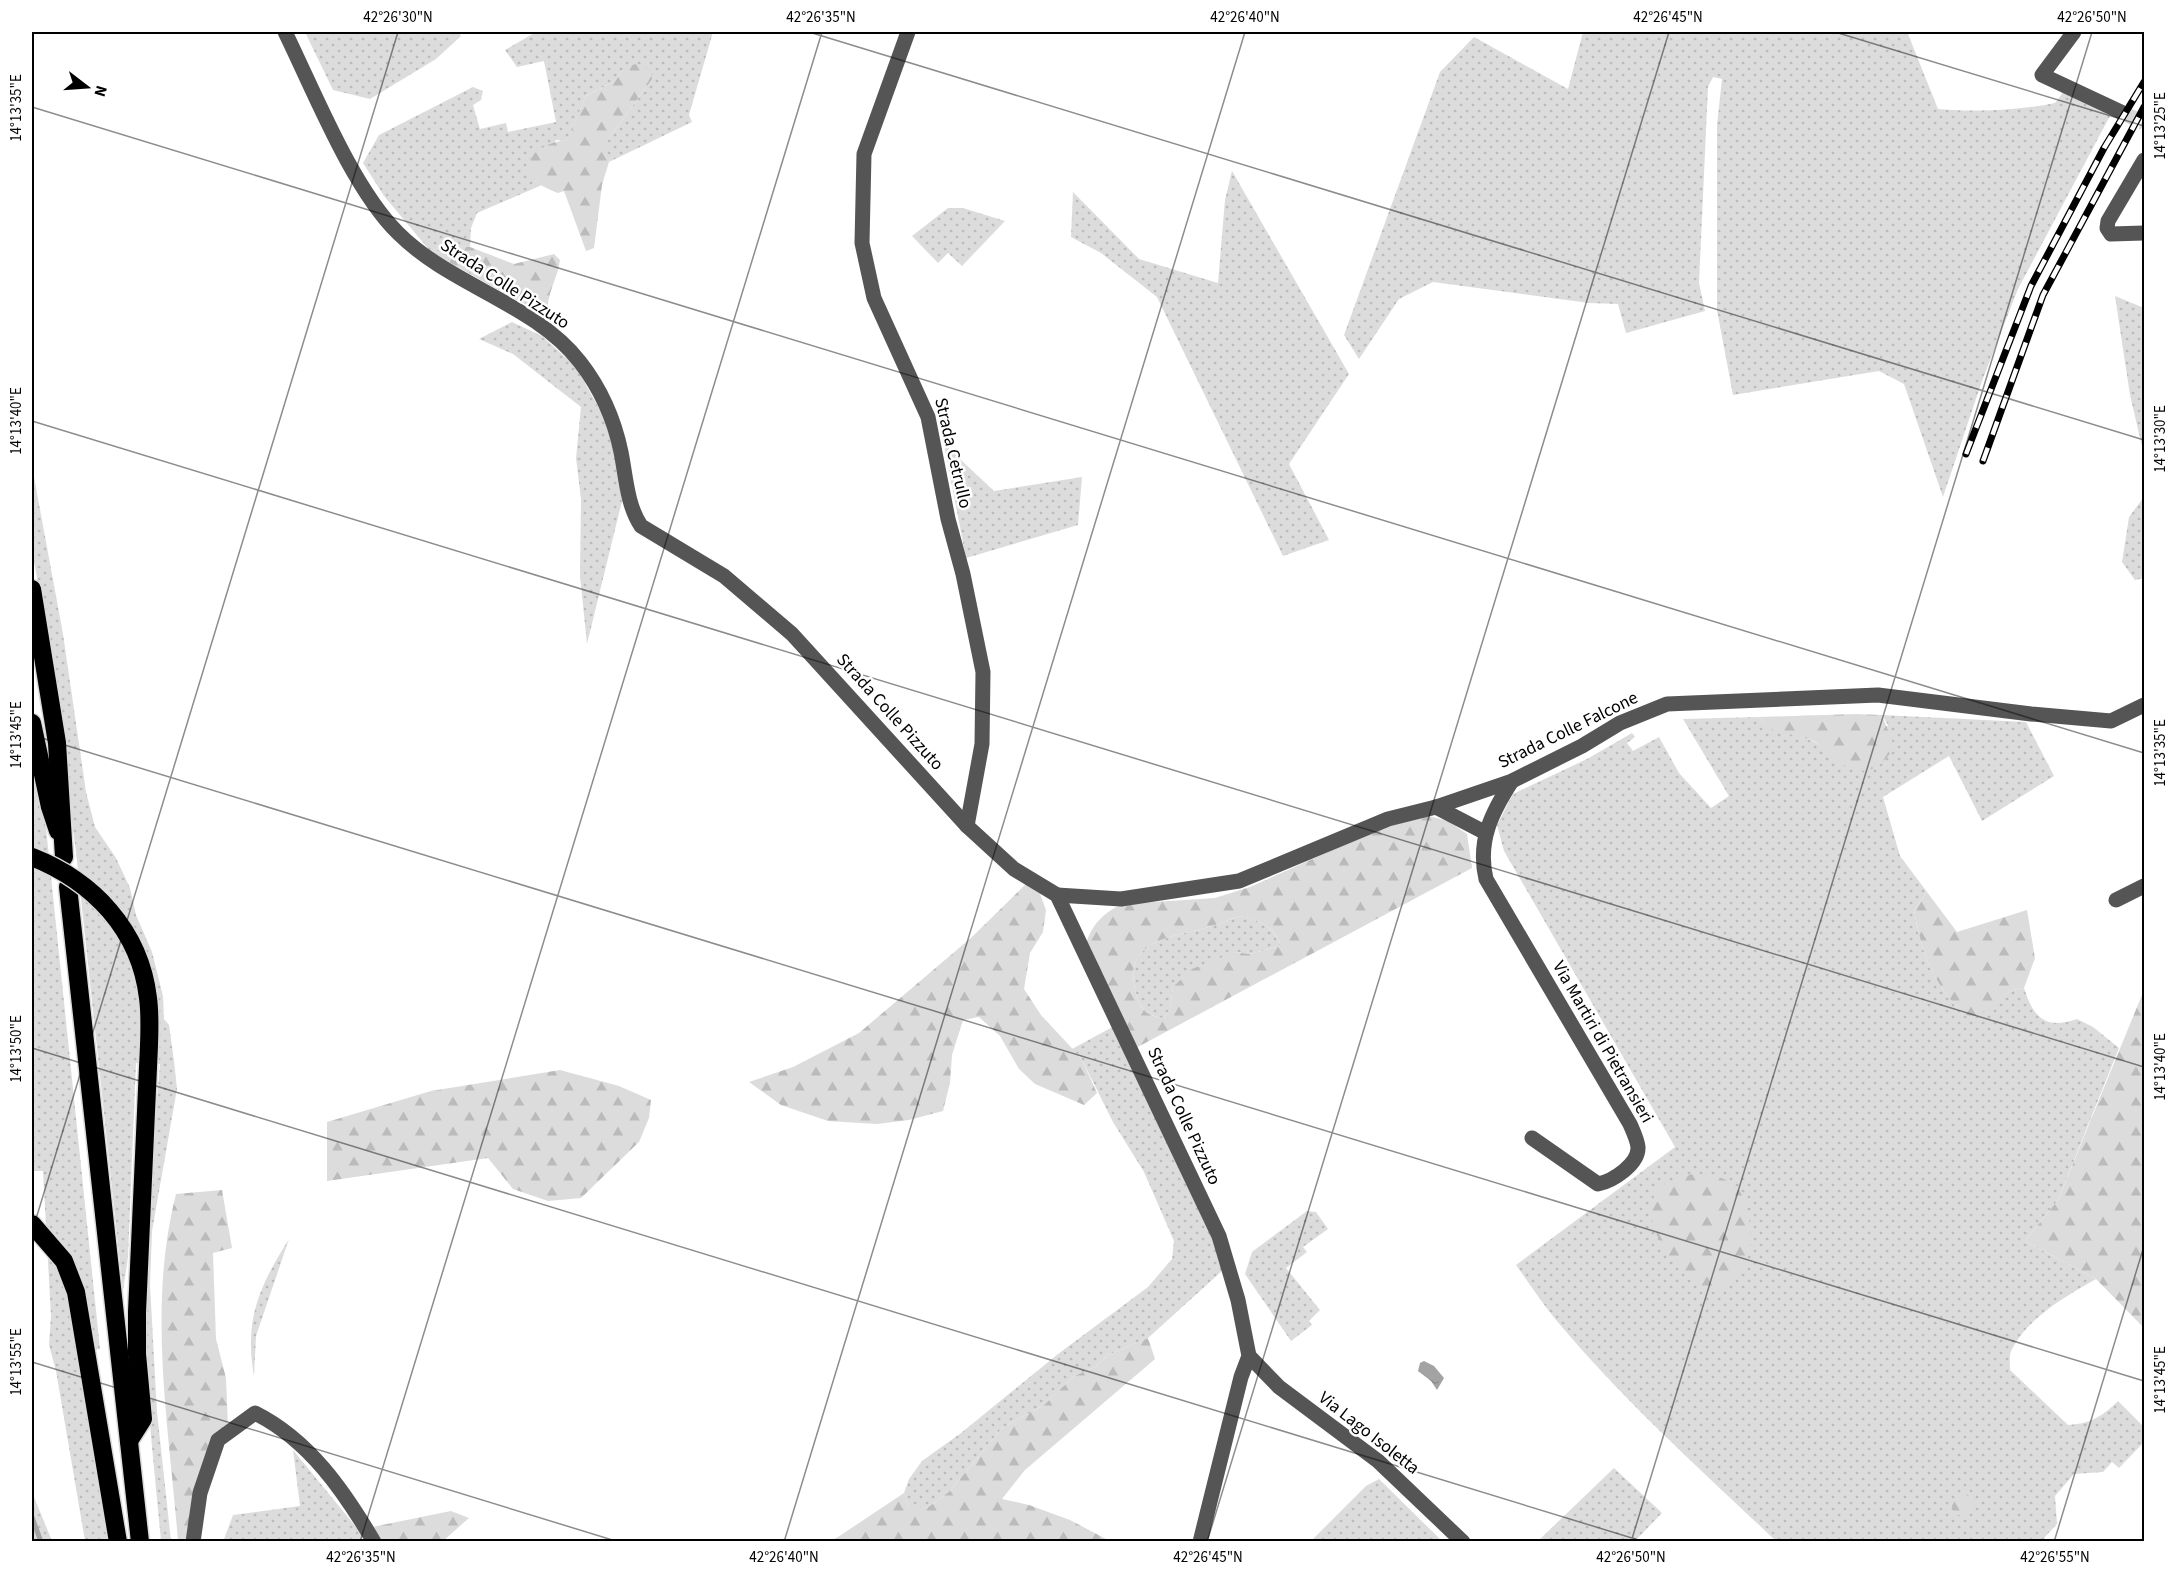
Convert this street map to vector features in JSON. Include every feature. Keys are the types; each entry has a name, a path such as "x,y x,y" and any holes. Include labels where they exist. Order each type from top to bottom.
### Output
{"highway":[{"path":"32,589 57,743 63,804 64,852 50,807 32,723"},
{"path":"32,857 75,877 104,903 127,933 141,967 148,996 148,1066 137,1322 137,1354 143,1419 129,1441"},
{"path":"68,887 140,1542"},
{"path":"32,1224 52,1245 72,1280 80,1307 118,1542"}],"street":[{"name":"Strada Colle Pizzuto","path":"285,32 349,160 379,210 398,234 430,258 556,338 578,359 596,384 609,409 629,496 635,517 641,526 724,576 792,634 967,826 1014,869 1057,895 1219,1236 1238,1300 1250,1356"},
{"name":"Strada Cetrullo","path":"908,32 864,154 862,243 874,298 928,417 948,519 963,574 983,672 982,744 967,826"},
{"path":"2074,32 2042,75 2121,112"},
{"path":"2145,160 2108,221 2107,228 2111,234 2145,233"},
{"name":"Strada Colle Falcone","path":"1057,895 1121,899 1239,881 1388,819 1436,807 1512,781 1582,746 1620,723 1667,704 1878,695 2031,714 2111,721 2145,705"},
{"name":"Via Martiri di Pietransieri","path":"1512,781 1495,808 1485,833 1483,866 1486,879 1630,1124 1638,1148 1636,1157 1625,1169 1608,1182 1598,1184 1532,1137"},
{"path":"1436,807 1485,833"},
{"path":"2116,900 2145,886"},
{"path":"1200,1542 1241,1377 1250,1356"},
{"name":"Via Lago Isoletta","path":"1250,1356 1279,1387 1378,1461 1463,1542"},
{"path":"193,1542 200,1493 218,1440 255,1413 282,1427 320,1463 374,1542"}],"green space":[{"path":"305,32 459,32 461,36 436,59 370,99 333,90"},
{"path":"536,32 713,32 689,115 692,122 609,162 603,151 609,138 653,78 623,70 615,81 586,96 567,141 556,140 535,181 542,185 477,213 471,228 470,247 451,246 431,252 384,196 363,163 379,135 473,87 483,91 481,100 473,105 480,129 506,123 508,132 556,122 544,61 517,67 505,50"},
{"path":"1583,32 1909,32 1938,109 1996,110 2040,106 2055,103 2065,90 2111,114 2018,289 1982,381 1943,497 1904,384 1879,371 1733,395 1717,310 1717,125 1722,79 1713,77 1708,87 1699,283 1705,311 1626,333 1618,304 1589,303 1433,282 1399,299 1359,359 1344,335 1440,72 1474,37 1568,89"},
{"path":"635,64 650,70 653,78 609,138 604,151 609,162 602,185 594,248 586,251 564,191 558,193 542,186 535,181 528,167 534,154 546,146 567,140 586,96 615,81 623,70"},
{"path":"1232,171 1349,374 1289,464 1329,540 1283,556 1157,297 1101,253 1071,237 1073,192 1139,259 1218,283 1225,200"},
{"path":"948,208 963,208 1005,221 962,266 948,253 938,263 912,236"},
{"path":"451,246 470,247 514,264 554,254 560,260 549,299 548,313 520,302 431,252"},
{"path":"2115,296 2144,308 2144,455 2130,395"},
{"path":"512,322 542,336 576,367 614,435 622,501 587,644 580,576 581,499 576,458 581,407 513,354 479,339"},
{"path":"944,444 994,491 1082,477 1078,525 966,558"},
{"path":"32,466 63,634 86,792 95,827 116,858 130,888 136,915 152,952 163,996 164,1019 169,1025 174,1061 177,1089 152,1231 150,1285 157,1412 171,1541 161,1541 143,1352 152,1160 160,1064 136,1063 128,1257 123,1291 76,852 46,623 32,552"},
{"path":"2144,497 2144,578 2135,580 2122,562 2129,517"},
{"path":"1882,715 2026,722 2054,776 1982,821 1949,756 1883,797 1900,856 1927,892 1914,910 1921,941 1936,979 1964,1015 1976,1016 2012,990 2024,988 2032,1007 2042,1018 2056,1023 2077,1019 2093,1027 2119,1048 2058,1200 2025,1241 2096,1279 2048,1309 2027,1328 2011,1351 2010,1370 2068,1425 2096,1418 2118,1401 2144,1427 2144,1442 2119,1468 2112,1462 2103,1472 2074,1474 2055,1496 2057,1524 2044,1538 2046,1541 1776,1541 1663,1434 1608,1378 1556,1320 1516,1265 1675,1147 1504,851 1497,825 1513,794 1587,759 1632,733 1635,737 1627,743 1633,751 1659,737 1679,773 1711,808 1729,796 1683,719 1759,717 1770,728 1815,742 1846,766 1888,725"},
{"path":"1882,715 1894,746 1886,759 1875,768 1862,771 1846,766 1814,741 1775,731 1759,717"},
{"path":"32,762 44,809 100,1349 82,1352 81,1380 112,1541 85,1541 56,1371 49,1345 51,1316 43,1171 32,1171"},
{"path":"1429,816 1448,821 1467,834 1472,868 1134,1049 1086,946 1094,926 1104,915 1123,904 1215,898 1250,887 1364,836 1404,821","holes":["1241,916 1260,922 1270,929 1281,946 1250,954 1235,952 1192,969 1173,987 1170,1009 1164,1018 1150,1015 1144,1010 1137,997 1133,978 1135,964 1140,953 1161,940"]},
{"path":"1026,884 1039,891 1046,910 1043,932 1030,953 1024,989 1041,1015 1081,1058 1097,1093 1084,1105 1035,1084 1019,1069 1000,1036 979,1017 963,1020 952,1055 950,1083 943,1111 909,1120 877,1124 828,1121 781,1105 749,1082 793,1067 859,1033 972,937"},
{"path":"1927,892 1957,932 2027,910 2035,958 2024,988 2012,990 1976,1017 1964,1015 1936,979 1921,941 1914,910"},
{"path":"1241,916 1266,925 1281,946 1250,954 1235,952 1173,987 1170,1009 1164,1018 1151,1015 1144,1010 1137,997 1133,978 1135,964 1140,953 1161,940"},
{"path":"2144,990 2144,1328 2096,1279 2025,1241 2058,1200"},
{"path":"1118,1024 1215,1237 1223,1270 1148,1338 1108,1355 1095,1367 1074,1376 1044,1405 1002,1428 950,1491 927,1508 909,1508 904,1493 909,1479 922,1461 961,1433 1058,1354 1148,1287 1172,1259 1174,1241 1144,1172 1113,1122 1081,1058 1072,1049"},
{"path":"560,1070 619,1086 651,1100 649,1118 639,1142 581,1198 548,1201 513,1189 488,1158 327,1181 327,1122 431,1091"},
{"path":"1695,1173 1721,1178 1735,1186 1741,1194 1749,1219 1750,1248 1742,1273 1732,1283 1710,1293 1690,1278 1663,1247 1653,1223 1651,1210 1657,1187"},
{"path":"222,1190 232,1248 213,1253 216,1339 226,1378 228,1426 191,1542 178,1541 163,1367 163,1280 167,1237 176,1194"},
{"path":"1307,1211 1316,1212 1328,1229 1303,1247 1307,1252 1286,1268 1320,1310 1309,1321 1312,1325 1291,1341 1245,1274 1252,1252"},
{"path":"289,1239 256,1336 254,1376 251,1337 257,1304 269,1273"},
{"path":"1148,1338 1155,1359 1025,1470 1002,1499 1029,1505 1070,1520 1110,1541 832,1541 904,1493 909,1508 927,1508 950,1491 1002,1428 1044,1405 1074,1376 1095,1367 1108,1355"},
{"path":"293,1450 361,1533 362,1541 223,1542 233,1515 300,1506"},
{"path":"1614,1468 1662,1513 1635,1541 1538,1541"},
{"path":"1379,1479 1442,1541 1311,1541 1366,1486"},
{"path":"32,1492 52,1541 32,1541"},
{"path":"1963,1494 1971,1497 1974,1505 1971,1513 1963,1516 1955,1513 1952,1505 1955,1497"},
{"path":"451,1511 469,1518 443,1541 379,1541 372,1527"}],"water":[{"path":"1424,1361 1434,1366 1444,1378 1437,1390 1431,1381 1418,1371 1420,1363"}],"waterway":[{"path":"32,1517 41,1542"}],"tunnel":[{"path":"2121,112 2144,123"}],"railway":[{"path":"1966,454 2031,286 2104,148 2144,82"},
{"path":"1983,461 2043,295 2144,107"}]}
